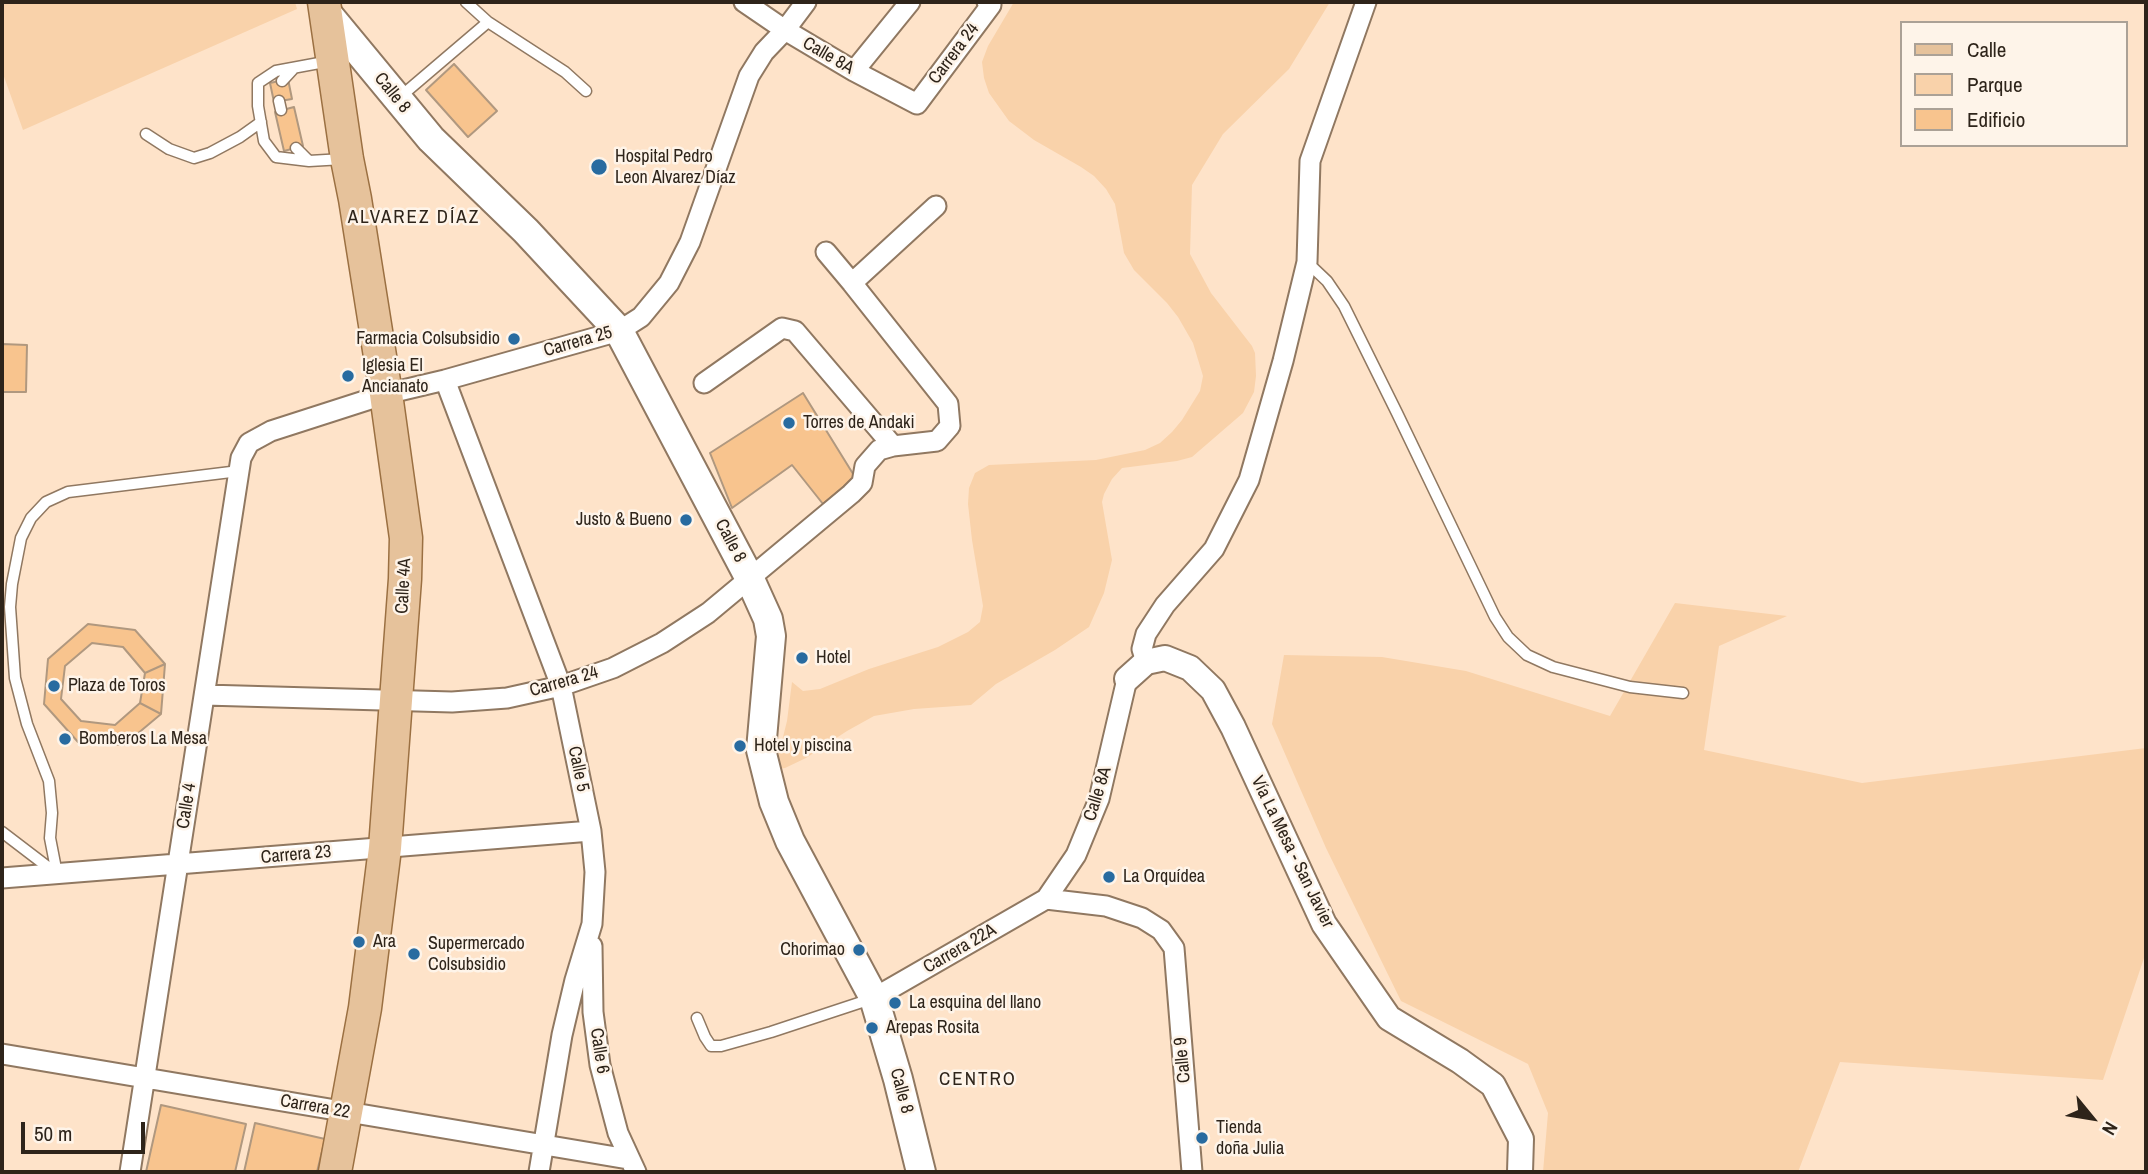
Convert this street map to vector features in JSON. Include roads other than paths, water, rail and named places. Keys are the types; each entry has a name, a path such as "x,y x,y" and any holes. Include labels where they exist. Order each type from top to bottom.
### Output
{"main road":[{"name":"Calle 4A","path":"325,7 406,538 385,848 365,1008 335,1172"},
{"name":"Calle 8","path":"325,7 431,139 526,231 619,331 749,577 768,619 771,636 761,750 774,802 790,841 874,999 898,1079 921,1172"}],"street":[{"name":"Calle 8A","path":"744,2 854,71 917,104"},
{"name":"Carrera 25","path":"249,443 271,431 386,394 619,331 641,317 669,283 690,243 749,76 764,52 806,2"},
{"path":"854,71 909,2"},
{"path":"1127,679 1146,662 1142,649 1146,634 1169,599 1214,549 1249,480 1283,361 1307,262 1310,161 1366,2"},
{"name":"Carrera 24","path":"917,104 989,3"},
{"path":"852,283 936,206"},
{"path":"704,383 782,328 795,331 893,446 937,441 950,426 948,404 826,253"},
{"name":"Calle 5","path":"445,380 561,686 591,831 595,873 592,924 562,1035 539,1172"},
{"name":"Calle 4","path":"130,1172 241,458 249,443"},
{"name":"Carrera 24","path":"205,695 480,701 561,686 613,668 662,643 708,612 851,494 862,483 865,466 879,450 893,446"},
{"name":"Vía La Mesa - San Javier","path":"1146,662 1165,658 1190,668 1213,690 1233,727 1324,924 1389,1018 1460,1060 1493,1085 1521,1139 1520,1172"},
{"name":"Calle 8A","path":"1046,899 1076,855 1099,799 1127,679"},
{"name":"Carrera 23","path":"2,878 591,831"},
{"name":"Carrera 22A","path":"874,999 1046,899"},
{"name":"Calle 9","path":"1046,899 1106,906 1142,918 1161,930 1174,948 1192,1172"},
{"name":"Calle 6","path":"592,924 593,1012 597,1045 610,1107 632,1166"},
{"name":"Carrera 22","path":"2,1055 544,1146 632,1166"}],"lane":[{"path":"466,2 488,22 565,72 586,91"},
{"path":"397,100 488,22"},
{"path":"333,60 276,71 258,83 258,106 264,141 276,157 309,161 347,159"},
{"path":"282,81 294,68"},
{"path":"146,134 169,149 194,158 240,137 261,122"},
{"path":"296,148 309,161"},
{"path":"1307,262 1327,281 1343,306 1494,617 1507,637 1527,655 1553,667 1630,687 1683,693"},
{"path":"57,874 50,838 52,813 49,781 27,724 15,678 10,607 15,561 25,528 38,509 68,492 240,471"},
{"path":"2,832 57,874"},
{"path":"698,1018 711,1046 721,1046 874,999"}],"place":[{"name":"Hospital Pedro Leon Alvarez Díaz","path":"599,167"},
{"name":"Farmacia Colsubsidio","path":"514,339"},
{"name":"Iglesia El Ancianato","path":"348,376"},
{"name":"Torres de Andaki","path":"789,423"},
{"name":"Justo & Bueno","path":"686,520"},
{"name":"Hotel","path":"802,658"},
{"name":"Plaza de Toros","path":"54,686"},
{"name":"Bomberos La Mesa","path":"65,739"},
{"name":"Hotel y piscina","path":"740,746"},
{"name":"La Orquídea","path":"1109,877"},
{"name":"Ara","path":"359,942"},
{"name":"Chorimao","path":"859,950"},
{"name":"Supermercado Colsubsidio","path":"414,954"},
{"name":"La esquina del llano","path":"895,1003"},
{"name":"Arepas Rosita","path":"872,1028"},
{"name":"Tienda doña Julia","path":"1202,1138"}],"district":[{"name":"ALVAREZ DÍAZ","path":"414,218"},
{"name":"CENTRO","path":"978,1080"}]}
